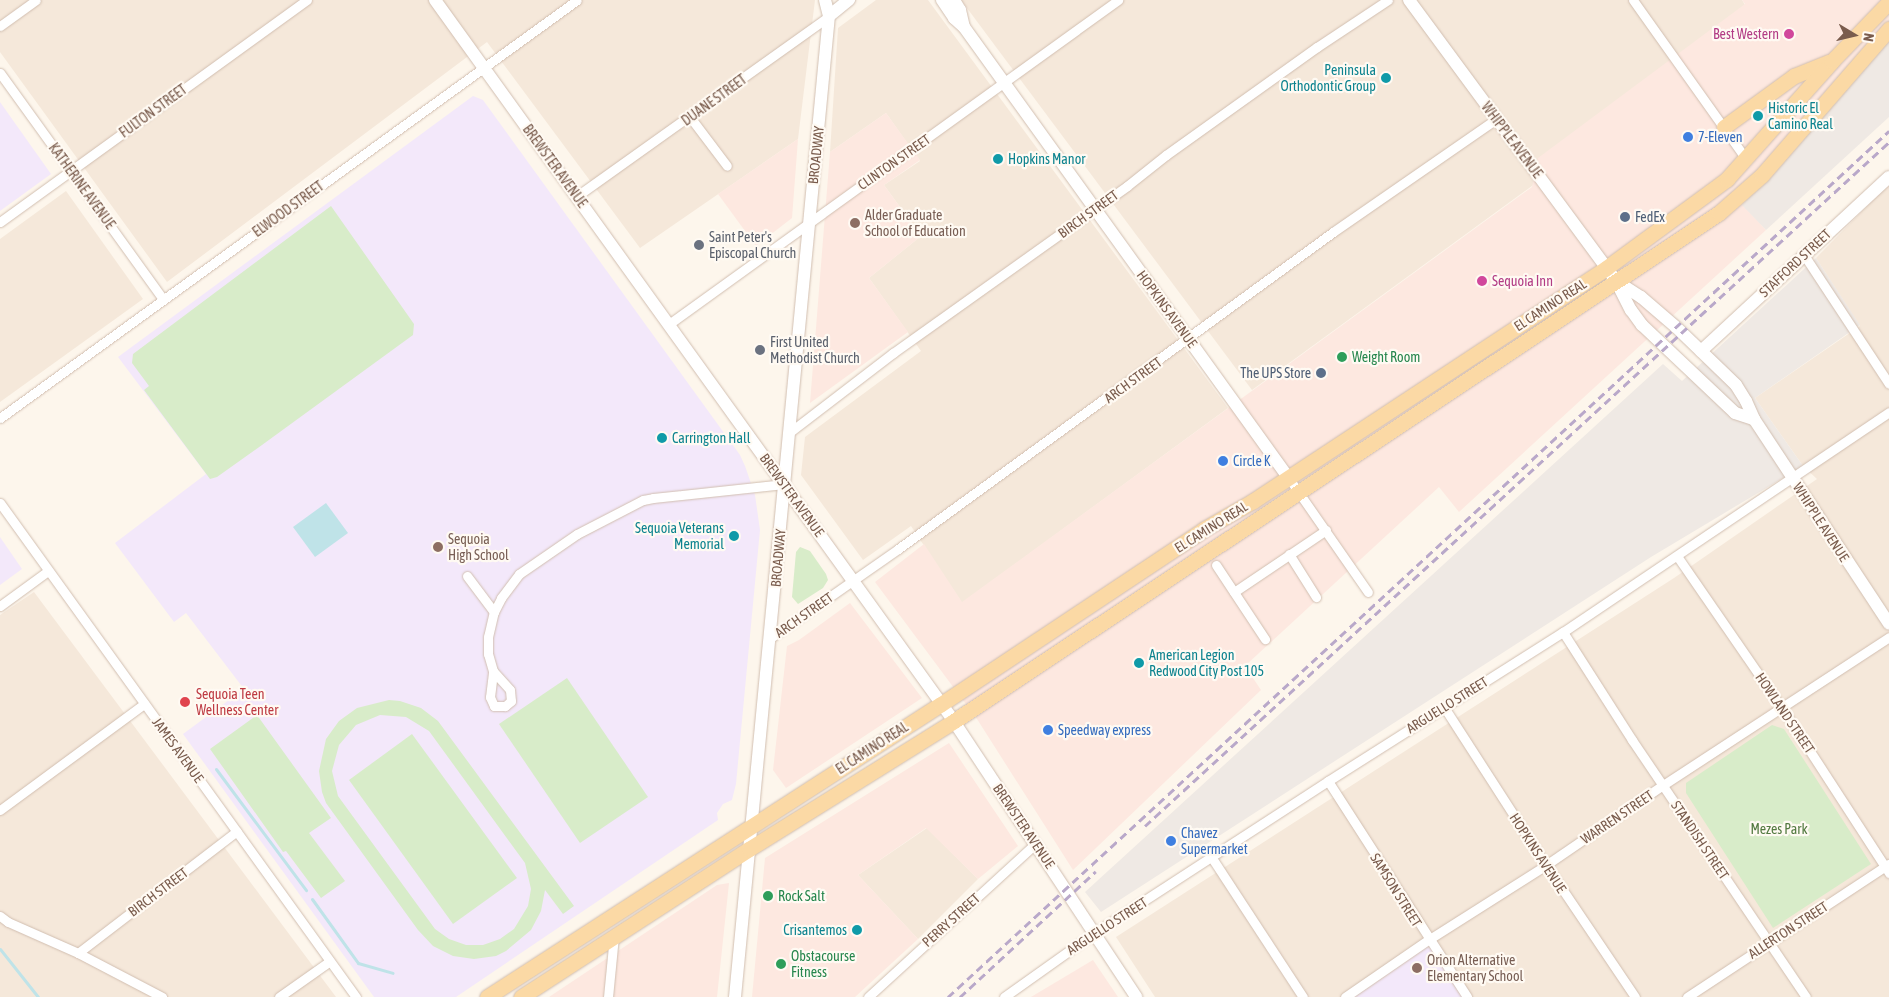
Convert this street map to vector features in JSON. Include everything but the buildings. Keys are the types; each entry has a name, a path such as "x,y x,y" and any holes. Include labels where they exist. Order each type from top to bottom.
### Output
{"main road":[{"name":"EL CAMINO REAL","path":"487,997 942,704 1204,529 1288,477 1606,268 1696,203 1727,178 1746,159 1832,60 1889,2"},
{"name":"EL CAMINO REAL","path":"521,997 748,849 954,721 1718,213 1762,175 1889,29"},
{"path":"1724,127 1794,76 1832,60"}],"street":[{"path":"0,26 36,0"},
{"name":"FULTON STREET","path":"0,222 307,0"},
{"name":"BREWSTER AVENUE","path":"436,0 954,721 1136,997"},
{"name":"ELWOOD STREET","path":"0,418 577,0"},
{"name":"BROADWAY","path":"735,997 829,16 825,0"},
{"name":"DUANE STREET","path":"577,196 690,117 849,0"},
{"name":"HOPKINS AVENUE","path":"942,0 954,18 964,27 1189,339 1326,530 1368,592"},
{"name":"HOPKINS AVENUE","path":"954,0 960,10 964,27"},
{"name":"CLINTON STREET","path":"669,324 1118,0"},
{"name":"BIRCH STREET","path":"790,432 893,354 1095,209 1166,155 1317,47 1388,0"},
{"name":"WHIPPLE AVENUE","path":"1409,0 1616,281 1631,310 1658,343 1735,413 1754,419"},
{"path":"1633,0 1746,159"},
{"name":"KATHERINE AVENUE","path":"0,73 163,299"},
{"path":"690,117 727,166"},
{"name":"ARCH STREET","path":"770,639 1189,339 1333,232 1496,119"},
{"name":"STAFFORD STREET","path":"1701,351 1889,176"},
{"path":"1804,255 1889,384"},
{"name":"WHIPPLE AVENUE","path":"1616,281 1641,297 1736,385 1754,419 1791,477 1889,624"},
{"name":"ARGUELLO STREET","path":"1004,997 1094,933 1328,781 1563,632 1889,412"},
{"path":"493,671 488,654 490,623 494,612 510,585 530,565 577,534 643,500 784,484"},
{"name":"JAMES AVENUE","path":"0,503 356,997"},
{"path":"1234,592 1326,530"},
{"path":"1289,554 1316,596"},
{"name":"HOWLAND STREET","path":"1677,556 1782,708 1888,868"},
{"path":"1216,565 1265,639"},
{"path":"0,606 48,572"},
{"path":"467,576 494,612"},
{"name":"STANDISH STREET","path":"1563,632 1663,785 1806,997"},
{"name":"WARREN STREET","path":"1345,997 1428,940 1546,865 1663,785 1889,637"},
{"path":"0,810 144,704"},
{"name":"HOPKINS AVENUE","path":"1444,707 1546,865 1635,997"},
{"name":"SAMSON STREET","path":"1328,781 1428,940 1467,997"},
{"name":"BIRCH STREET","path":"78,953 237,831"},
{"name":"PERRY STREET","path":"868,997 1036,844"},
{"path":"1212,858 1303,997"},
{"name":"ALLERTON STREET","path":"1687,997 1769,942 1888,868"},
{"path":"0,916 78,953 162,997"},
{"path":"608,997 614,936"},
{"path":"279,997 330,961"}],"shaded area":[{"path":"0,0 815,0 798,139 640,248 487,42 167,282 0,52"},
{"path":"876,0 928,0 1228,408 962,603 911,526 863,560 801,475 805,437 921,351 869,278 921,236 884,185 920,161 886,113 830,152 838,28"},
{"path":"961,0 1742,0 1745,5 1532,186 1252,390"},
{"path":"1742,0 1889,0 1889,37 1742,204 1766,230 1459,512 1439,487 1245,666 1261,690 1073,870 977,719 875,582 924,544 962,602 1532,187 1538,158 1745,4"},
{"path":"1889,37 1889,117 1766,230 1742,205"},
{"name":"Sequoia High School","path":"473,96 483,100 740,455 745,466 755,495 760,530 736,784 732,800 723,804 717,813 718,820 456,997 374,997 183,734 244,689 186,613 174,622 115,543 206,474 118,357"},
{"path":"0,102 51,174 0,211"},
{"path":"886,113 920,160 884,185 921,236 869,278 908,332 810,403 830,152"},
{"path":"798,139 792,218 756,246 718,194"},
{"path":"1889,184 1889,997 1155,997 1116,937 1674,578 1817,479 1803,466 1755,398 1860,326 1816,258"},
{"path":"66,191 143,299 0,402 0,239"},
{"path":"1816,258 1860,325 1755,398 1803,466 1651,557 1101,912 1085,892 1663,364 1682,381"},
{"path":"0,537 22,569 0,585"},
{"path":"34,592 336,997 0,997 0,615"},
{"path":"850,603 922,698 786,788 773,770 787,646 799,640"},
{"path":"949,743 1018,846 978,879 926,828 858,875 918,939 855,997 752,997 765,858"},
{"path":"927,828 978,879 918,939 858,875"},
{"path":"729,883 717,997 549,997 717,885"},
{"name":"Orion Alternative Elementary School","path":"1428,940 1467,997 1345,997"},
{"path":"1093,960 1118,997 1031,997"}],"green space":[{"path":"331,206 414,324 413,335 217,477 210,479 144,390 149,386 132,363 133,354"},
{"path":"800,547 810,551 828,580 823,588 798,604 792,597 796,552"},
{"path":"567,678 648,797 580,843 499,724"},
{"path":"389,700 400,701 421,708 438,721 574,906 563,914 545,890 541,911 531,930 506,951 496,956 474,959 453,956 433,946 418,930 326,803 322,792 319,771 326,739 339,721 357,708","holes":["380,715 406,717 429,731 525,863 531,889 528,906 514,929 500,939 483,945 466,945 449,939 435,929 338,796 332,771 339,745 356,725"]},
{"path":"257,715 331,818 309,833 345,881 321,898 286,851 283,852 210,749"},
{"name":"Mezes Park","path":"1772,725 1784,729 1871,864 1773,928 1686,793 1686,783"},
{"path":"412,734 517,878 453,924 349,780"}],"water":[{"path":"326,503 348,533 315,557 293,527"}],"waterway":[{"path":"216,769 306,890"},
{"path":"312,899 358,963 393,973"},
{"path":"0,949 38,997"}],"railway":[{"path":"948,997 1889,131"},
{"path":"1145,826 1889,142"},
{"path":"960,997 1096,871"}],"place":[{"name":"Best Western","path":"1789,34"},
{"name":"Peninsula Orthodontic Group","path":"1386,78"},
{"name":"Historic El Camino Real","path":"1758,116"},
{"name":"7-Eleven","path":"1688,137"},
{"name":"Hopkins Manor","path":"998,159"},
{"name":"FedEx","path":"1625,217"},
{"name":"Alder Graduate School of Education","path":"855,223"},
{"name":"Saint Peter's Episcopal Church","path":"699,245"},
{"name":"Sequoia Inn","path":"1482,281"},
{"name":"First United Methodist Church","path":"760,350"},
{"name":"Weight Room","path":"1342,357"},
{"name":"The UPS Store","path":"1321,373"},
{"name":"Carrington Hall","path":"662,438"},
{"name":"Circle K","path":"1223,461"},
{"name":"Sequoia Veterans Memorial","path":"734,536"},
{"name":"Sequoia High School","path":"438,547"},
{"name":"American Legion Redwood City Post 105","path":"1139,663"},
{"name":"Sequoia Teen Wellness Center","path":"185,702"},
{"name":"Speedway express","path":"1048,730"},
{"name":"Chavez Supermarket","path":"1171,841"},
{"name":"Rock Salt","path":"768,896"},
{"name":"Crisantemos","path":"857,930"},
{"name":"Obstacourse Fitness","path":"781,964"},
{"name":"Orion Alternative Elementary School","path":"1417,968"}]}
